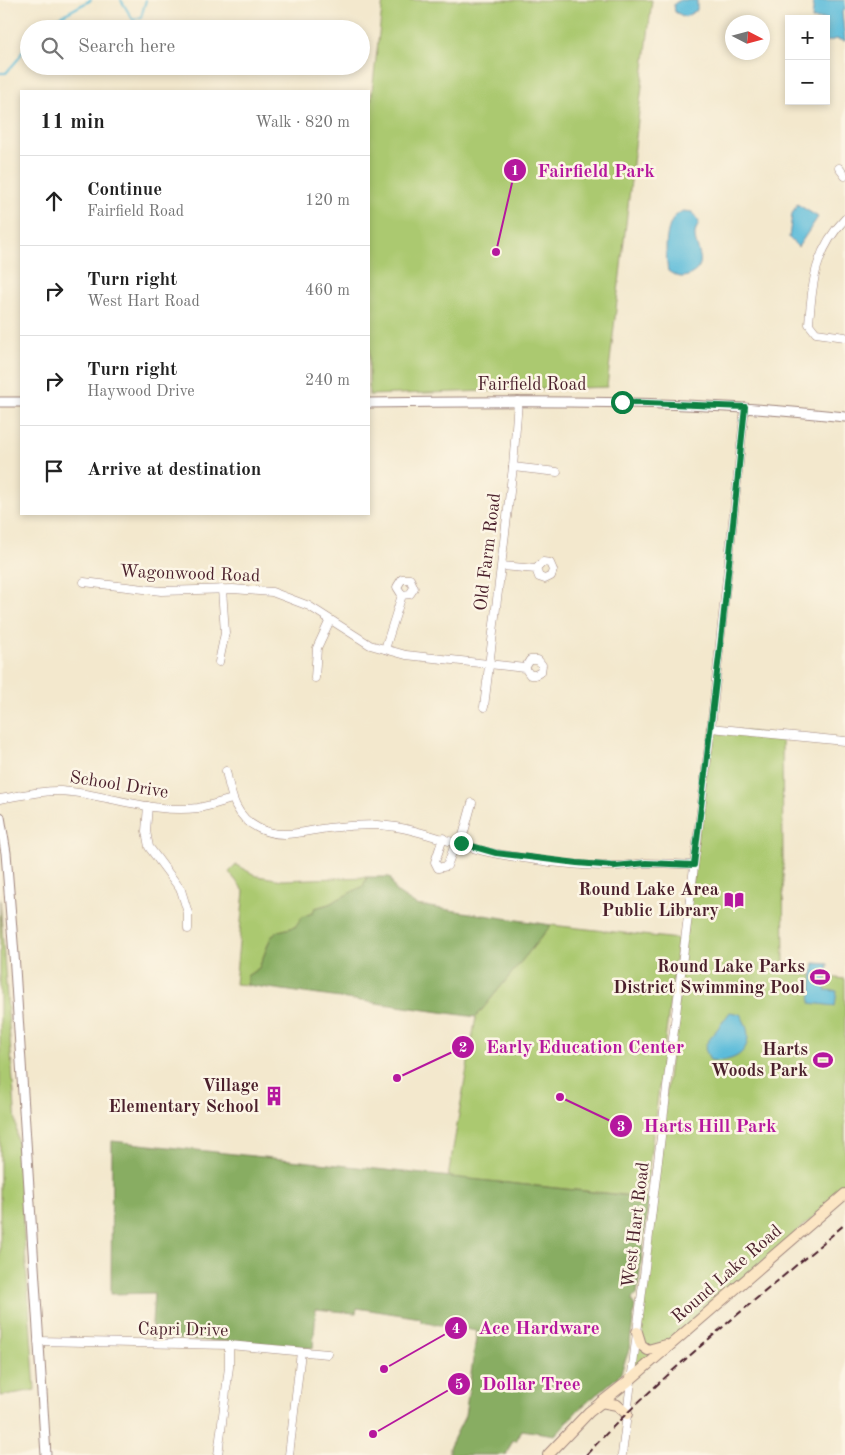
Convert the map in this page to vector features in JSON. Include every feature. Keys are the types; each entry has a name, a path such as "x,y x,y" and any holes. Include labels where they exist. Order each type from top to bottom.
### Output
{"main road":[{"name":"Round Lake Road","path":"548,1455 601,1402 631,1379 845,1194"},
{"path":"637,1332 641,1345 648,1350 672,1344"},
{"path":"601,1402 617,1405 627,1414"}],"street":[{"path":"839,168 845,176"},
{"path":"845,219 836,228 817,262 813,277 809,324 816,333 845,337"},
{"name":"Old Farm Road","path":"484,707 513,467 518,401"},
{"name":"Fairfield Road","path":"370,402 603,401 745,407 845,417"},
{"path":"0,402 20,402"},
{"name":"West Hart Road","path":"622,1455 711,728 745,407"},
{"path":"513,467 557,472"},
{"path":"502,566 536,569"},
{"name":"Wagonwood Road","path":"84,582 161,591 253,589 283,595 308,606 370,645 385,650 406,655 526,668"},
{"path":"218,662 224,646 225,632 222,589"},
{"path":"385,650 402,595"},
{"path":"316,678 317,648 330,620"},
{"path":"711,728 845,741"},
{"path":"226,771 232,799 245,820 258,828 272,833 290,835 326,828 378,825 424,832 496,853 615,866 646,863 694,865"},
{"name":"School Drive","path":"0,799 58,790 92,794 148,806 199,808 232,799"},
{"path":"444,838 435,862 438,868 448,866 472,803"},
{"path":"148,806 146,831 149,847 181,890 188,913 188,929"},
{"path":"0,817 6,853 15,968 46,1455"},
{"name":"Capri Drive","path":"38,1341 229,1345 328,1354"},
{"path":"218,1455 229,1367 229,1345"},
{"path":"289,1455 301,1352"}],"green space":[{"path":"383,0 652,0 607,387 370,395 370,109"},
{"name":"Harts Woods Park","path":"711,728 782,735 784,972 845,979 845,1189 631,1379"},
{"path":"236,865 257,876 283,880 367,877 364,886 329,904 315,908 312,913 302,917 295,927 279,931 271,937 259,968 247,976 247,985 235,984 244,891 229,872"},
{"path":"367,877 390,877 396,892 416,905 551,925 476,1017 247,985 247,976 259,968 271,937 279,931 295,927 302,917 312,913 315,908 329,904 363,886"},
{"path":"0,899 35,1390 0,1396"},
{"path":"551,925 678,939 645,1197 448,1177 476,1017"},
{"path":"112,1141 649,1198 637,1295 633,1297 632,1301 635,1306 629,1350 620,1375 578,1410 555,1435 522,1430 516,1441 513,1440 506,1455 449,1455 449,1448 465,1416 477,1331 421,1322 421,1318 357,1308 356,1313 316,1309 313,1348 151,1338 154,1293 111,1294"}],"water":[{"path":"680,0 697,0 697,10 685,17 675,12 674,4"},
{"path":"814,0 845,0 845,10 842,12 845,41 836,39 830,41 830,15 812,15"},
{"path":"797,204 818,217 798,247 789,238 792,214"},
{"path":"683,211 692,212 699,222 695,231 695,239 700,255 700,264 693,273 683,277 668,271 666,246 672,221 676,215"},
{"name":"Round Lake Parks District Swimming Pool","path":"814,963 828,964 825,990 837,991 835,1006 810,1003"},
{"path":"730,1012 740,1014 748,1034 747,1042 739,1055 731,1059 721,1061 710,1060 705,1049 706,1044"}],"waterway":[{"path":"54,20 91,0"},
{"path":"121,0 133,20 141,17 146,0"},
{"path":"0,73 6,73 20,56"}],"railway":[{"path":"586,1455 679,1365 845,1224"}],"place":[{"name":"Fairfield Park","path":"496,252"},
{"name":"Round Lake Area Public Library","path":"734,900"},
{"name":"Round Lake Parks District Swimming Pool","path":"820,977"},
{"name":"Harts Woods Park","path":"823,1060"},
{"name":"Early Education Center","path":"397,1078"},
{"name":"Village Elementary School","path":"274,1096"},
{"name":"Harts Hill Park","path":"560,1097"},
{"name":"Ace Hardware","path":"384,1369"},
{"name":"Dollar Tree","path":"373,1434"}],"route":[{"path":"461,843 496,853 577,863 615,866 646,863 694,865 722,631 745,407 622,402"}]}
